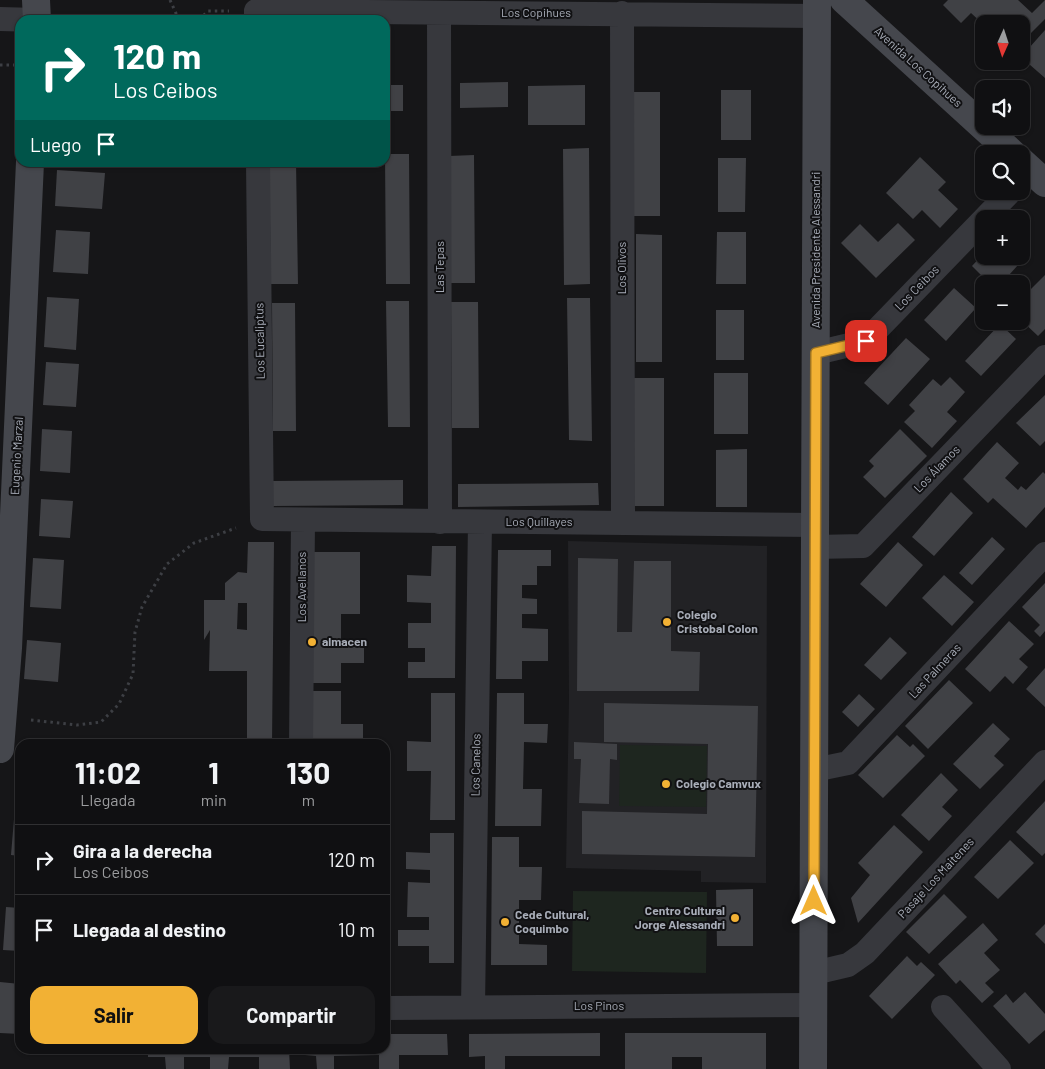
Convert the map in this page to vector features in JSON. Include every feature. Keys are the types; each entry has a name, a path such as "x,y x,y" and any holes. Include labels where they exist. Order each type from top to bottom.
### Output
{"main road":[{"path":"36,0 37,15"},
{"name":"Avenida Los Copihues","path":"844,0 999,145"},
{"name":"Avenida Presidente Alessandri","path":"813,1069 817,8"},
{"name":"Eugenio Marzal","path":"0,749 30,167"}],"street":[{"name":"Los Copihues","path":"256,15 358,6 440,13 622,13 694,7 817,8"},
{"name":"Las Tepas","path":"440,13 440,522"},
{"name":"Los Olivos","path":"622,13 622,523"},
{"path":"0,19 15,19"},
{"name":"Los Eucaliptus","path":"258,167 262,519"},
{"name":"Los Ceibos","path":"993,210 1002,200"},
{"name":"Los Ceibos","path":"816,353 866,341 975,228"},
{"name":"Los Álamos","path":"815,536 863,546 1045,357"},
{"name":"Los Quillayes","path":"262,519 303,521 622,523 815,536"},
{"name":"Los Avellanos","path":"301,739 303,521"},
{"name":"Los Canelos","path":"473,1007 480,522"},
{"name":"Las Palmeras","path":"814,770 848,763 1045,554"},
{"name":"Pasaje Los Maitenes","path":"814,973 848,965 865,953 1045,762"},
{"name":"Los Pinos","path":"390,1008 814,1005"},
{"path":"943,1007 999,1069"}],"path":[{"path":"170,0 177,15"},
{"path":"204,15 208,10 256,15"},
{"path":"0,65 15,65"},
{"path":"2,718 77,725 101,722 119,704 133,674 135,632 142,607 167,564 194,543 262,519"}],"shaded area":[{"path":"568,541 767,546 766,883 701,882 701,871 566,868 569,698"},
{"path":"620,745 707,746 706,807 619,806"},
{"path":"573,891 707,892 706,973 572,971"}],"building":[{"path":"948,0 1018,0 1032,13 1045,0 1045,19 1030,34 1030,15 975,15 975,17 971,13 961,23 943,5"},
{"path":"1045,30 1045,78 1030,65 1030,47"},
{"path":"508,82 508,107 460,108 460,83"},
{"path":"390,85 403,85 403,111 390,111"},
{"path":"585,85 585,125 528,125 528,86"},
{"path":"721,90 751,90 751,140 721,140"},
{"path":"634,92 660,92 660,216 633,216"},
{"path":"589,148 590,284 564,285 563,149"},
{"path":"390,154 409,154 410,284 386,284 385,167 390,167"},
{"path":"474,155 475,283 450,283 449,156"},
{"path":"920,157 946,182 938,190 958,209 940,228 922,210 913,219 886,193"},
{"path":"718,158 746,158 745,212 718,212"},
{"path":"269,167 296,167 298,284 271,284"},
{"path":"57,170 105,173 102,209 55,206"},
{"path":"898,223 915,240 876,278 841,243 860,224 878,242"},
{"path":"56,230 90,232 88,274 53,272"},
{"path":"717,232 746,232 746,284 716,284"},
{"path":"636,234 662,235 662,362 636,362"},
{"path":"975,263 975,265 1018,265 1009,275 981,275 972,266"},
{"path":"1045,275 1045,329 1038,336 1030,328 1030,290"},
{"path":"954,288 975,307 946,341 924,320"},
{"path":"47,297 79,299 76,350 44,347"},
{"path":"567,298 590,298 592,441 569,440"},
{"path":"386,301 409,301 410,427 388,427"},
{"path":"451,302 478,302 479,428 452,428"},
{"path":"272,303 295,303 296,431 273,431"},
{"path":"716,310 744,310 744,360 716,360"},
{"path":"994,330 1006,330 1016,339 981,376 965,361"},
{"path":"906,338 930,359 888,405 864,383"},
{"path":"46,362 79,364 76,407 43,405"},
{"path":"714,373 748,373 748,434 714,434"},
{"path":"950,377 965,392 947,412 957,421 932,448 904,422 915,411 909,405 933,379 941,386"},
{"path":"634,378 664,378 664,506 634,506"},
{"path":"1045,395 1045,441 1040,446 1016,423"},
{"path":"42,429 72,431 70,473 40,471"},
{"path":"900,429 927,456 885,498 863,477 874,466 869,461"},
{"path":"997,442 1019,463 1005,478 1018,490 1021,486 1026,490 1043,472 1045,474 1045,507 1026,528 993,498 988,503 963,479"},
{"path":"747,449 747,507 716,507 716,450"},
{"path":"403,480 403,505 272,506 272,481"},
{"path":"598,483 599,505 458,507 458,484"},
{"path":"951,492 973,513 934,556 912,537"},
{"path":"41,499 73,501 70,538 39,536"},
{"path":"992,537 1005,549 972,585 959,573"},
{"path":"248,542 274,542 272,739 247,739 247,671 209,671 210,630 204,640 204,600 225,600 225,583 238,572 247,573","holes":["238,603 247,603 247,630 237,629"]},
{"path":"898,542 923,565 886,607 860,584"},
{"path":"432,546 456,546 455,678 408,678 408,662 425,662 425,648 408,648 408,623 431,623 431,603 407,602 407,575 431,576"},
{"path":"498,550 551,550 551,566 537,566 537,585 522,585 522,598 537,599 537,614 522,614 522,628 548,629 548,661 522,661 522,679 496,679"},
{"path":"313,552 360,552 360,614 341,614 341,647 364,647 364,663 341,663 341,683 312,683"},
{"path":"33,558 64,560 61,609 30,607"},
{"path":"578,558 618,559 617,632 632,632 634,561 671,561 671,651 700,652 699,691 577,691"},
{"path":"944,575 974,602 952,626 922,598"},
{"path":"1045,583 1045,631 1040,637 1034,631 1040,625 1022,607"},
{"path":"1009,621 1034,644 1019,659 1028,667 1013,684 1005,676 990,692 965,669"},
{"path":"890,637 907,653 881,680 864,665"},
{"path":"27,640 61,643 58,682 24,679"},
{"path":"1045,668 1045,707 1026,689"},
{"path":"949,680 973,703 928,749 905,726"},
{"path":"313,691 341,691 341,724 363,724 363,739 312,739"},
{"path":"431,693 455,693 455,820 430,820 431,771 407,771 407,741 431,742"},
{"path":"497,693 524,693 524,724 548,724 547,743 524,742 523,789 542,789 541,826 495,826"},
{"path":"859,694 875,709 858,727 842,712"},
{"path":"604,703 758,706 755,857 582,854 582,811 707,814 708,744 604,742"},
{"path":"993,723 1010,739 994,756 1004,765 980,789 953,764"},
{"path":"897,735 910,747 913,744 925,756 883,798 858,775"},
{"path":"574,742 617,744 617,760 610,759 609,804 579,803 581,759 574,759"},
{"path":"941,773 958,790 942,807 952,816 929,841 901,815"},
{"path":"1045,801 1045,853 1042,856 1016,832"},
{"path":"15,807 15,855 11,855"},
{"path":"894,825 923,852 858,923 851,898 870,875 858,863"},
{"path":"430,833 454,833 454,963 429,963 429,946 398,946 398,930 429,930 429,917 407,917 408,882 430,883 430,870 406,869 406,852 430,853"},
{"name":"Cede Cultural, Coquimbo","path":"492,837 519,837 519,867 542,867 541,900 519,900 519,944 547,945 547,965 491,965"},
{"path":"1010,840 1034,863 998,899 974,877"},
{"name":"Centro Cultural Jorge Alessandri","path":"753,889 753,946 717,946 716,890"},
{"path":"944,894 967,917 929,954 906,932"},
{"path":"6,907 15,908 15,951 3,950"},
{"path":"983,923 998,940 984,953 1000,970 985,983 994,992 982,1003 960,980 956,984 938,964"},
{"path":"1045,924 1045,944 1035,934"},
{"path":"907,956 917,966 921,962 935,975 892,1019 869,996"},
{"path":"0,982 15,984 15,1034 0,1033"},
{"path":"1025,992 1045,1014 1045,1030 1029,1044 993,1006 1006,994 1013,1003"},
{"path":"600,1033 600,1056 505,1056 505,1069 485,1069 485,1056 469,1057 469,1034"},
{"path":"625,1033 766,1033 766,1069 702,1069 702,1057 672,1057 672,1069 625,1069"},
{"path":"390,1034 447,1034 448,1055 399,1055 399,1069 379,1069 379,1055 334,1056 334,1069 317,1069 316,1056 305,1055 390,1054"},
{"path":"148,1054 289,1054 290,1069 259,1069 259,1057 229,1057 228,1069 210,1069 210,1057 184,1057 184,1069 166,1069 165,1057 148,1057"}],"place":[{"name":"Colegio Cristobal Colon","path":"667,622"},
{"name":"almacen","path":"312,642"},
{"name":"Colegio Camvux","path":"666,784"},
{"name":"Centro Cultural Jorge Alessandri","path":"735,918"},
{"name":"Cede Cultural, Coquimbo","path":"505,922"}],"route":[{"path":"814,901 816,353 866,341"}]}
